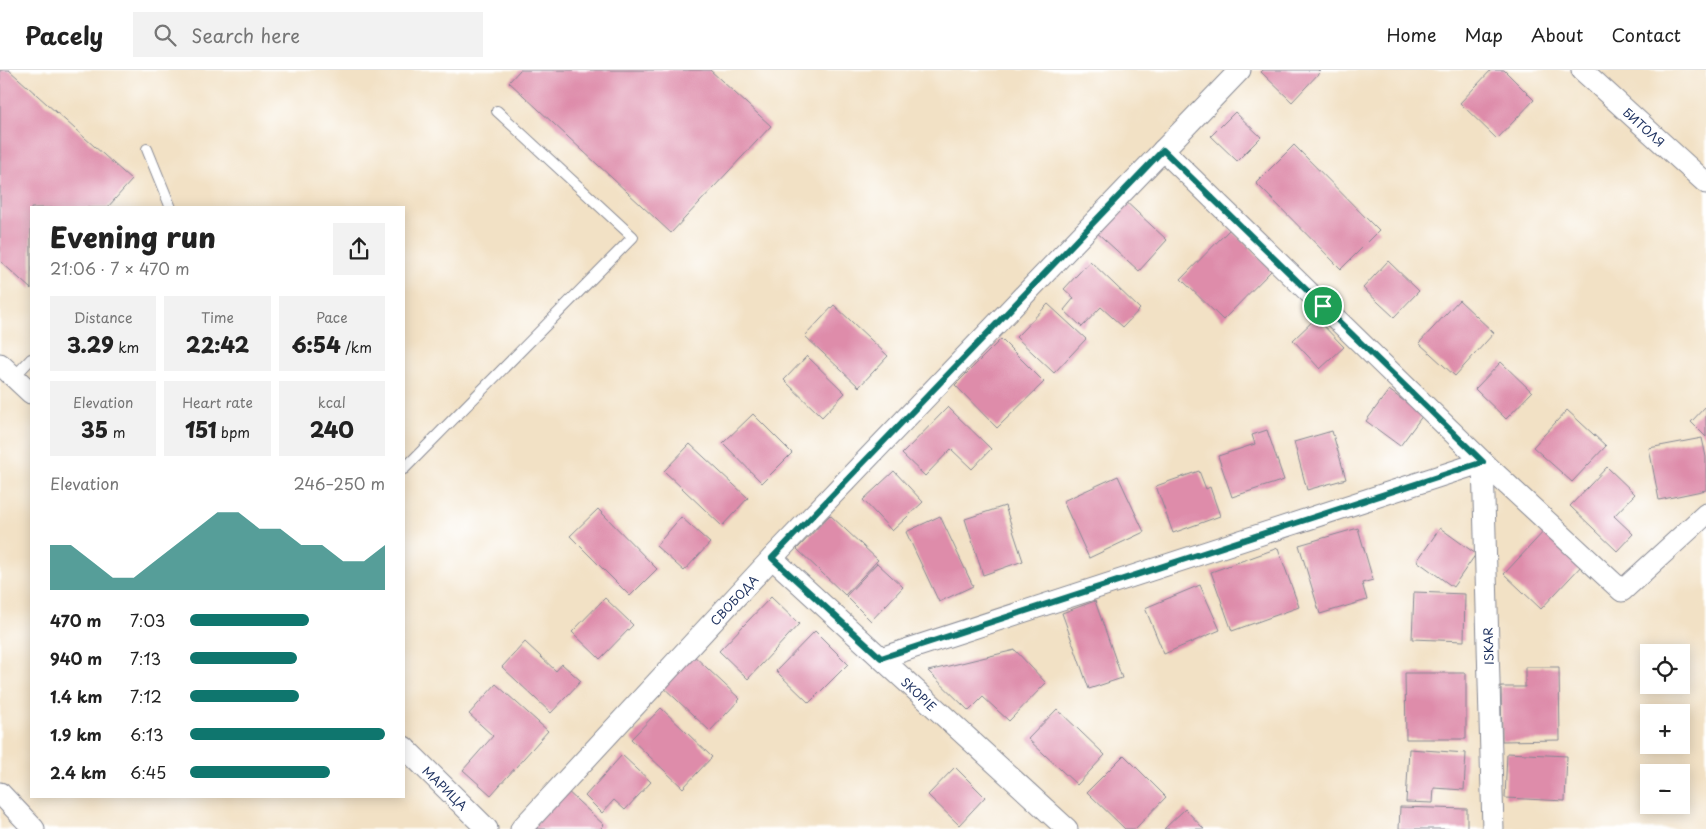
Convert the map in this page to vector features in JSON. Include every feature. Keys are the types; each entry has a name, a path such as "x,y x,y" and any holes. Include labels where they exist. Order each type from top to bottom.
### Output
{"street":[{"name":"СВОБОДА","path":"522,829 772,558 1240,70"},
{"name":"БИТОЛЯ","path":"1582,70 1706,183"},
{"path":"1163,150 1483,462 1622,591 1706,514"},
{"path":"7,370 30,392"},
{"path":"881,658 1483,462"},
{"name":"ISKAR","path":"1483,462 1493,829"},
{"name":"SKOPIE","path":"772,558 1066,829"},
{"name":"МАРИЦА","path":"405,748 487,829"},
{"path":"0,793 34,829"}],"lane":[{"path":"405,468 633,237 497,111"},
{"path":"147,149 170,206"},
{"path":"7,370 30,359"}],"building":[{"path":"0,70 9,70 132,180 109,206 30,206 30,288 0,261"},
{"path":"520,70 710,70 771,126 671,233 509,82"},
{"path":"1263,70 1318,70 1320,72 1292,102 1261,72"},
{"path":"1491,70 1504,70 1534,100 1497,139 1460,103"},
{"path":"1235,112 1261,137 1237,161 1211,136"},
{"path":"1294,145 1379,231 1341,269 1256,183"},
{"path":"1122,198 1167,240 1139,271 1093,229"},
{"path":"1230,229 1272,270 1223,320 1181,279"},
{"path":"1090,261 1140,309 1123,327 1101,307 1082,327 1064,310 1074,298 1064,289"},
{"path":"1388,261 1419,291 1394,317 1363,288"},
{"path":"1459,300 1494,333 1455,376 1419,343"},
{"path":"1048,304 1086,339 1054,373 1016,337"},
{"path":"834,305 888,356 859,387 805,336"},
{"path":"1316,318 1344,347 1320,369 1293,340"},
{"path":"1001,339 1044,382 997,428 955,385"},
{"path":"807,356 845,393 822,417 784,380"},
{"path":"1501,362 1532,392 1506,419 1475,389"},
{"path":"1389,390 1423,415 1400,446 1366,421"},
{"path":"1706,406 1706,437 1691,422"},
{"path":"948,407 991,449 972,469 951,449 925,476 902,454"},
{"path":"1567,410 1606,446 1572,482 1533,447"},
{"path":"753,414 792,453 762,483 723,443"},
{"path":"1267,430 1284,480 1232,497 1218,456 1255,444 1252,435"},
{"path":"1332,431 1346,479 1307,490 1294,442"},
{"path":"1702,438 1706,457 1706,490 1659,500 1649,448"},
{"path":"690,444 748,498 722,526 664,471"},
{"path":"1607,467 1635,494 1614,516 1633,534 1617,551 1570,506"},
{"path":"894,471 923,502 892,531 863,500"},
{"path":"1199,471 1206,489 1210,487 1220,516 1173,533 1156,486"},
{"path":"1118,476 1144,532 1089,558 1063,501"},
{"path":"1005,506 1023,561 983,575 965,519"},
{"path":"598,509 657,569 630,596 570,536"},
{"path":"830,515 878,560 845,595 797,549"},
{"path":"940,516 973,586 939,602 906,532"},
{"path":"681,517 710,543 684,571 656,546"},
{"path":"1358,528 1373,580 1362,583 1367,600 1320,614 1299,545"},
{"path":"1440,528 1476,554 1453,587 1417,561"},
{"path":"1546,529 1583,564 1541,609 1504,574"},
{"path":"1278,548 1299,607 1232,631 1211,572"},
{"path":"877,563 903,587 871,621 846,596"},
{"path":"1200,585 1220,630 1164,654 1145,608"},
{"path":"1414,592 1465,594 1464,641 1412,639"},
{"path":"771,597 799,624 748,679 719,651"},
{"path":"605,598 633,625 600,659 572,632"},
{"path":"1095,601 1122,678 1089,689 1062,613"},
{"path":"815,631 848,664 809,703 776,671"},
{"path":"525,642 556,671 562,664 581,681 551,713 502,667"},
{"path":"1015,650 1046,683 1009,721 983,697 969,711 928,671"},
{"path":"691,653 740,699 710,731 661,685"},
{"path":"1525,667 1559,667 1560,740 1502,741 1501,687 1525,687"},
{"path":"1405,673 1466,673 1466,739 1406,739"},
{"path":"496,684 548,731 491,795 463,770 493,736 469,714"},
{"path":"661,708 712,757 683,788 631,739"},
{"path":"1057,709 1105,755 1077,785 1028,739"},
{"path":"1409,749 1466,753 1464,790 1434,788 1433,803 1406,802"},
{"path":"1507,753 1567,756 1565,801 1505,798"},
{"path":"622,755 651,782 625,810 614,800 602,813 585,796"},
{"path":"1124,755 1166,797 1135,829 1125,829 1087,792"},
{"path":"955,767 985,797 959,825 928,795"},
{"path":"565,789 604,825 600,829 531,829"},
{"path":"1400,807 1467,809 1467,829 1399,829"},
{"path":"1185,809 1204,829 1164,829"}],"route":[{"path":"1163,150 1323,306 1483,462 881,658 772,558 1163,150"}]}
